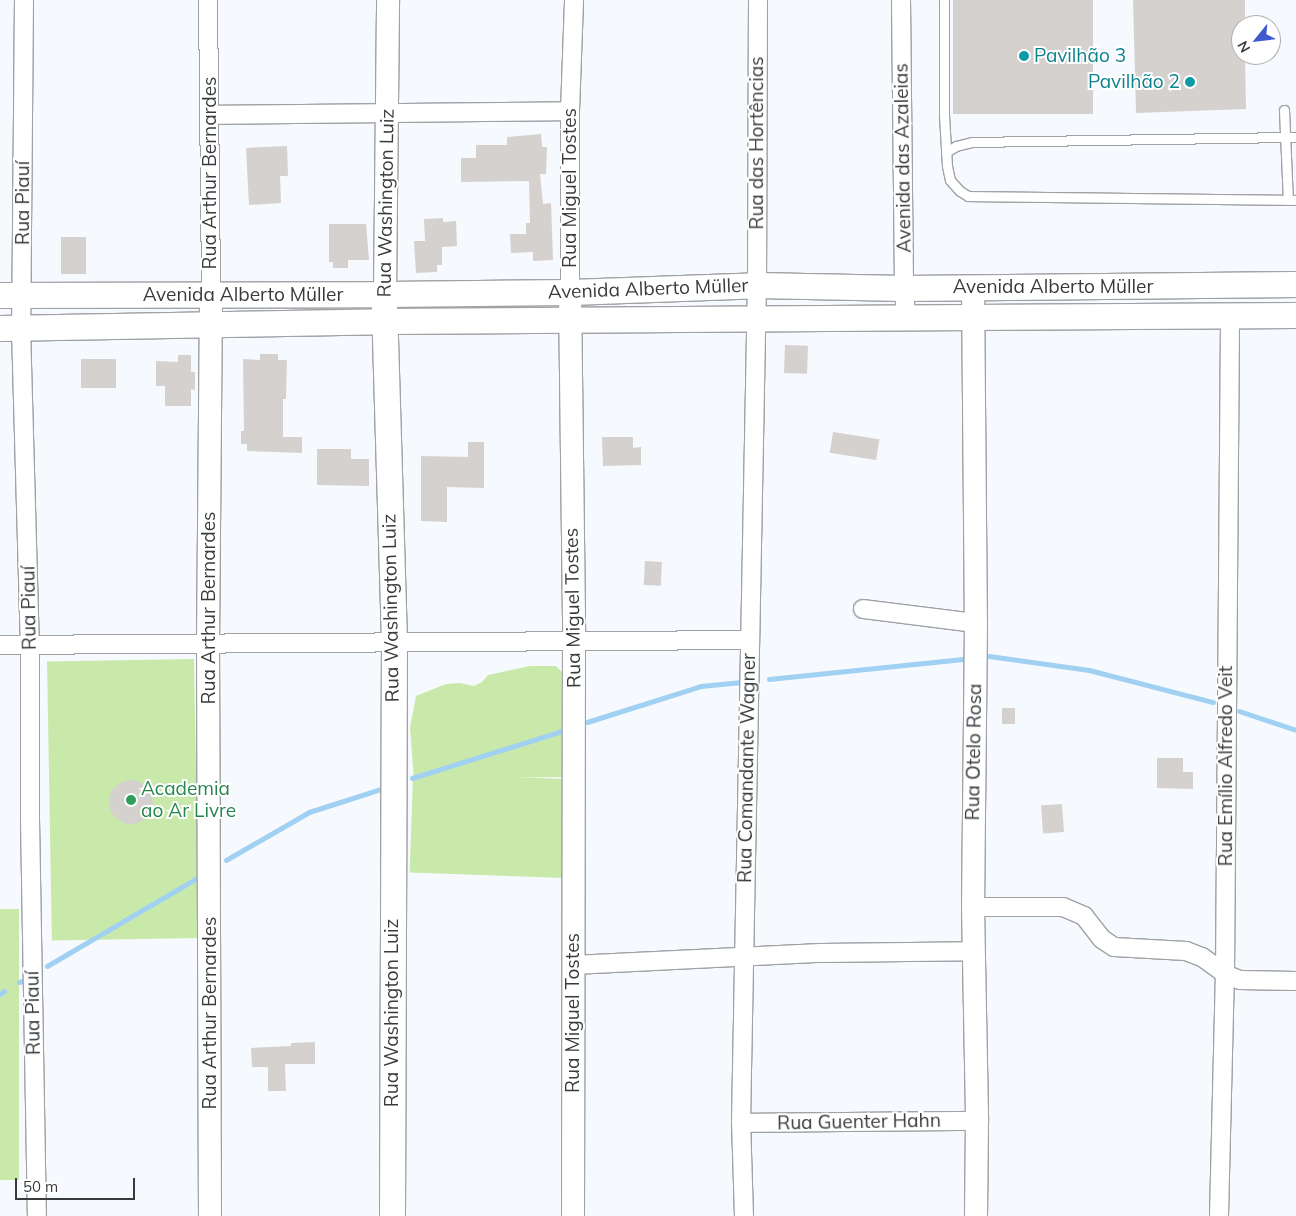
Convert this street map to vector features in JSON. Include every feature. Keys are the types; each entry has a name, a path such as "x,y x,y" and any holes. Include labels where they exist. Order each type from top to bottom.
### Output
{"main road":[{"name":"Avenida Alberto Müller","path":"11,296 570,292 757,285 904,288 1296,284"},
{"name":"Rua Washington Luiz","path":"384,294 394,641 392,1216"},
{"name":"Avenida Alberto Müller","path":"11,328 384,321 755,319 906,316 1230,317 1296,315"}],"street":[{"name":"Rua Piauí","path":"24,0 11,328 30,644 30,820 37,1216"},
{"name":"Rua Arthur Bernardes","path":"208,0 212,324 208,644 210,1216"},
{"name":"Rua Washington Luiz","path":"384,294 388,111 388,0"},
{"name":"Rua Miguel Tostes","path":"573,1216 574,642 569,320 570,111 574,0"},
{"name":"Rua das Hortências","path":"755,319 757,285 758,0"},
{"name":"Avenida das Azaleias","path":"901,0 904,288 906,316"},
{"path":"209,115 388,111 570,111"},
{"name":"Rua Otelo Rosa","path":"973,287 976,623 973,907 977,1121 976,1216"},
{"name":"Rua Emílio Alfredo Veit","path":"1219,1216 1225,974 1230,317"},
{"name":"Rua Comandante Wagner","path":"744,1216 741,1123 743,956 755,319"},
{"path":"863,609 976,623"},
{"path":"0,645 749,640"},
{"path":"973,907 1063,907 1084,916 1102,939 1114,947 1186,951 1202,957 1225,974 1240,980 1296,981"},
{"path":"573,965 822,952 974,951"},
{"name":"Rua Guenter Hahn","path":"741,1123 977,1121"}],"lane":[{"path":"944,0 944,115 946,152 950,180 960,191 968,196 1292,200 1284,110"},
{"path":"946,152 956,146 972,142 1296,137"}],"green space":[{"path":"194,659 199,938 52,941 47,662"},
{"path":"530,666 556,666 566,676 566,777 414,779 410,728 416,696 446,684 459,683 474,686 482,682 488,675"},
{"path":"413,774 566,779 563,878 410,873"},
{"path":"0,909 19,909 19,1180 0,1180"}],"building":[{"name":"Pavilhão 3","path":"953,0 1093,0 1093,114 953,114"},
{"name":"Pavilhão 2","path":"1133,0 1245,0 1245,15 1231,15 1231,65 1245,65 1246,109 1136,113"},
{"path":"541,134 542,147 547,147 546,174 540,174 543,204 551,203 553,260 533,261 533,252 511,253 510,234 526,234 526,223 530,223 529,181 461,182 461,158 476,158 476,145 507,145 507,137"},
{"path":"287,146 288,176 280,176 281,203 249,205 246,148"},
{"path":"443,218 443,222 456,221 457,246 442,247 442,265 437,265 437,272 416,273 414,241 425,241 424,219"},
{"path":"329,224 366,224 369,260 348,260 348,268 333,268 333,262 329,262"},
{"path":"61,237 86,237 86,274 61,274"},
{"path":"785,345 808,346 807,374 784,373"},
{"path":"260,354 278,354 278,360 287,360 286,399 283,399 283,437 302,437 302,453 247,451 247,444 241,444 241,431 244,431 243,359 260,360"},
{"path":"178,355 191,355 191,372 195,372 195,390 191,389 191,406 165,406 165,386 156,386 156,361 178,362"},
{"path":"81,359 116,359 116,388 81,388"},
{"path":"833,432 879,439 876,460 830,453"},
{"path":"602,437 633,437 633,448 641,447 641,465 603,466"},
{"path":"468,442 484,442 484,488 447,487 447,522 421,521 421,456 468,457"},
{"path":"317,449 351,449 351,459 369,459 369,486 317,485"},
{"path":"645,561 662,562 661,586 644,585"},
{"path":"1002,708 1015,708 1015,724 1002,724"},
{"path":"1157,758 1183,758 1183,772 1193,772 1193,789 1157,788"},
{"name":"Academia ao Ar Livre","path":"127,780 135,780 147,786 153,802 147,818 135,824 127,824 115,818 109,806 109,798 115,786"},
{"path":"1062,804 1064,832 1043,833 1041,805"},
{"path":"315,1042 315,1064 285,1064 286,1091 268,1091 268,1067 252,1067 251,1048 291,1046 291,1043"}],"waterway":[{"path":"989,656 1089,670 1213,702"},
{"path":"769,679 963,659"},
{"path":"587,722 701,686 742,682"},
{"path":"1239,711 1296,730"},
{"path":"412,778 568,729"},
{"path":"226,860 309,812 384,788"},
{"path":"47,966 202,875"},
{"path":"0,994 4,991"}],"place":[{"name":"Pavilhão 3","path":"1024,56"},
{"name":"Pavilhão 2","path":"1190,82"},
{"name":"Academia ao Ar Livre","path":"131,800"}]}
